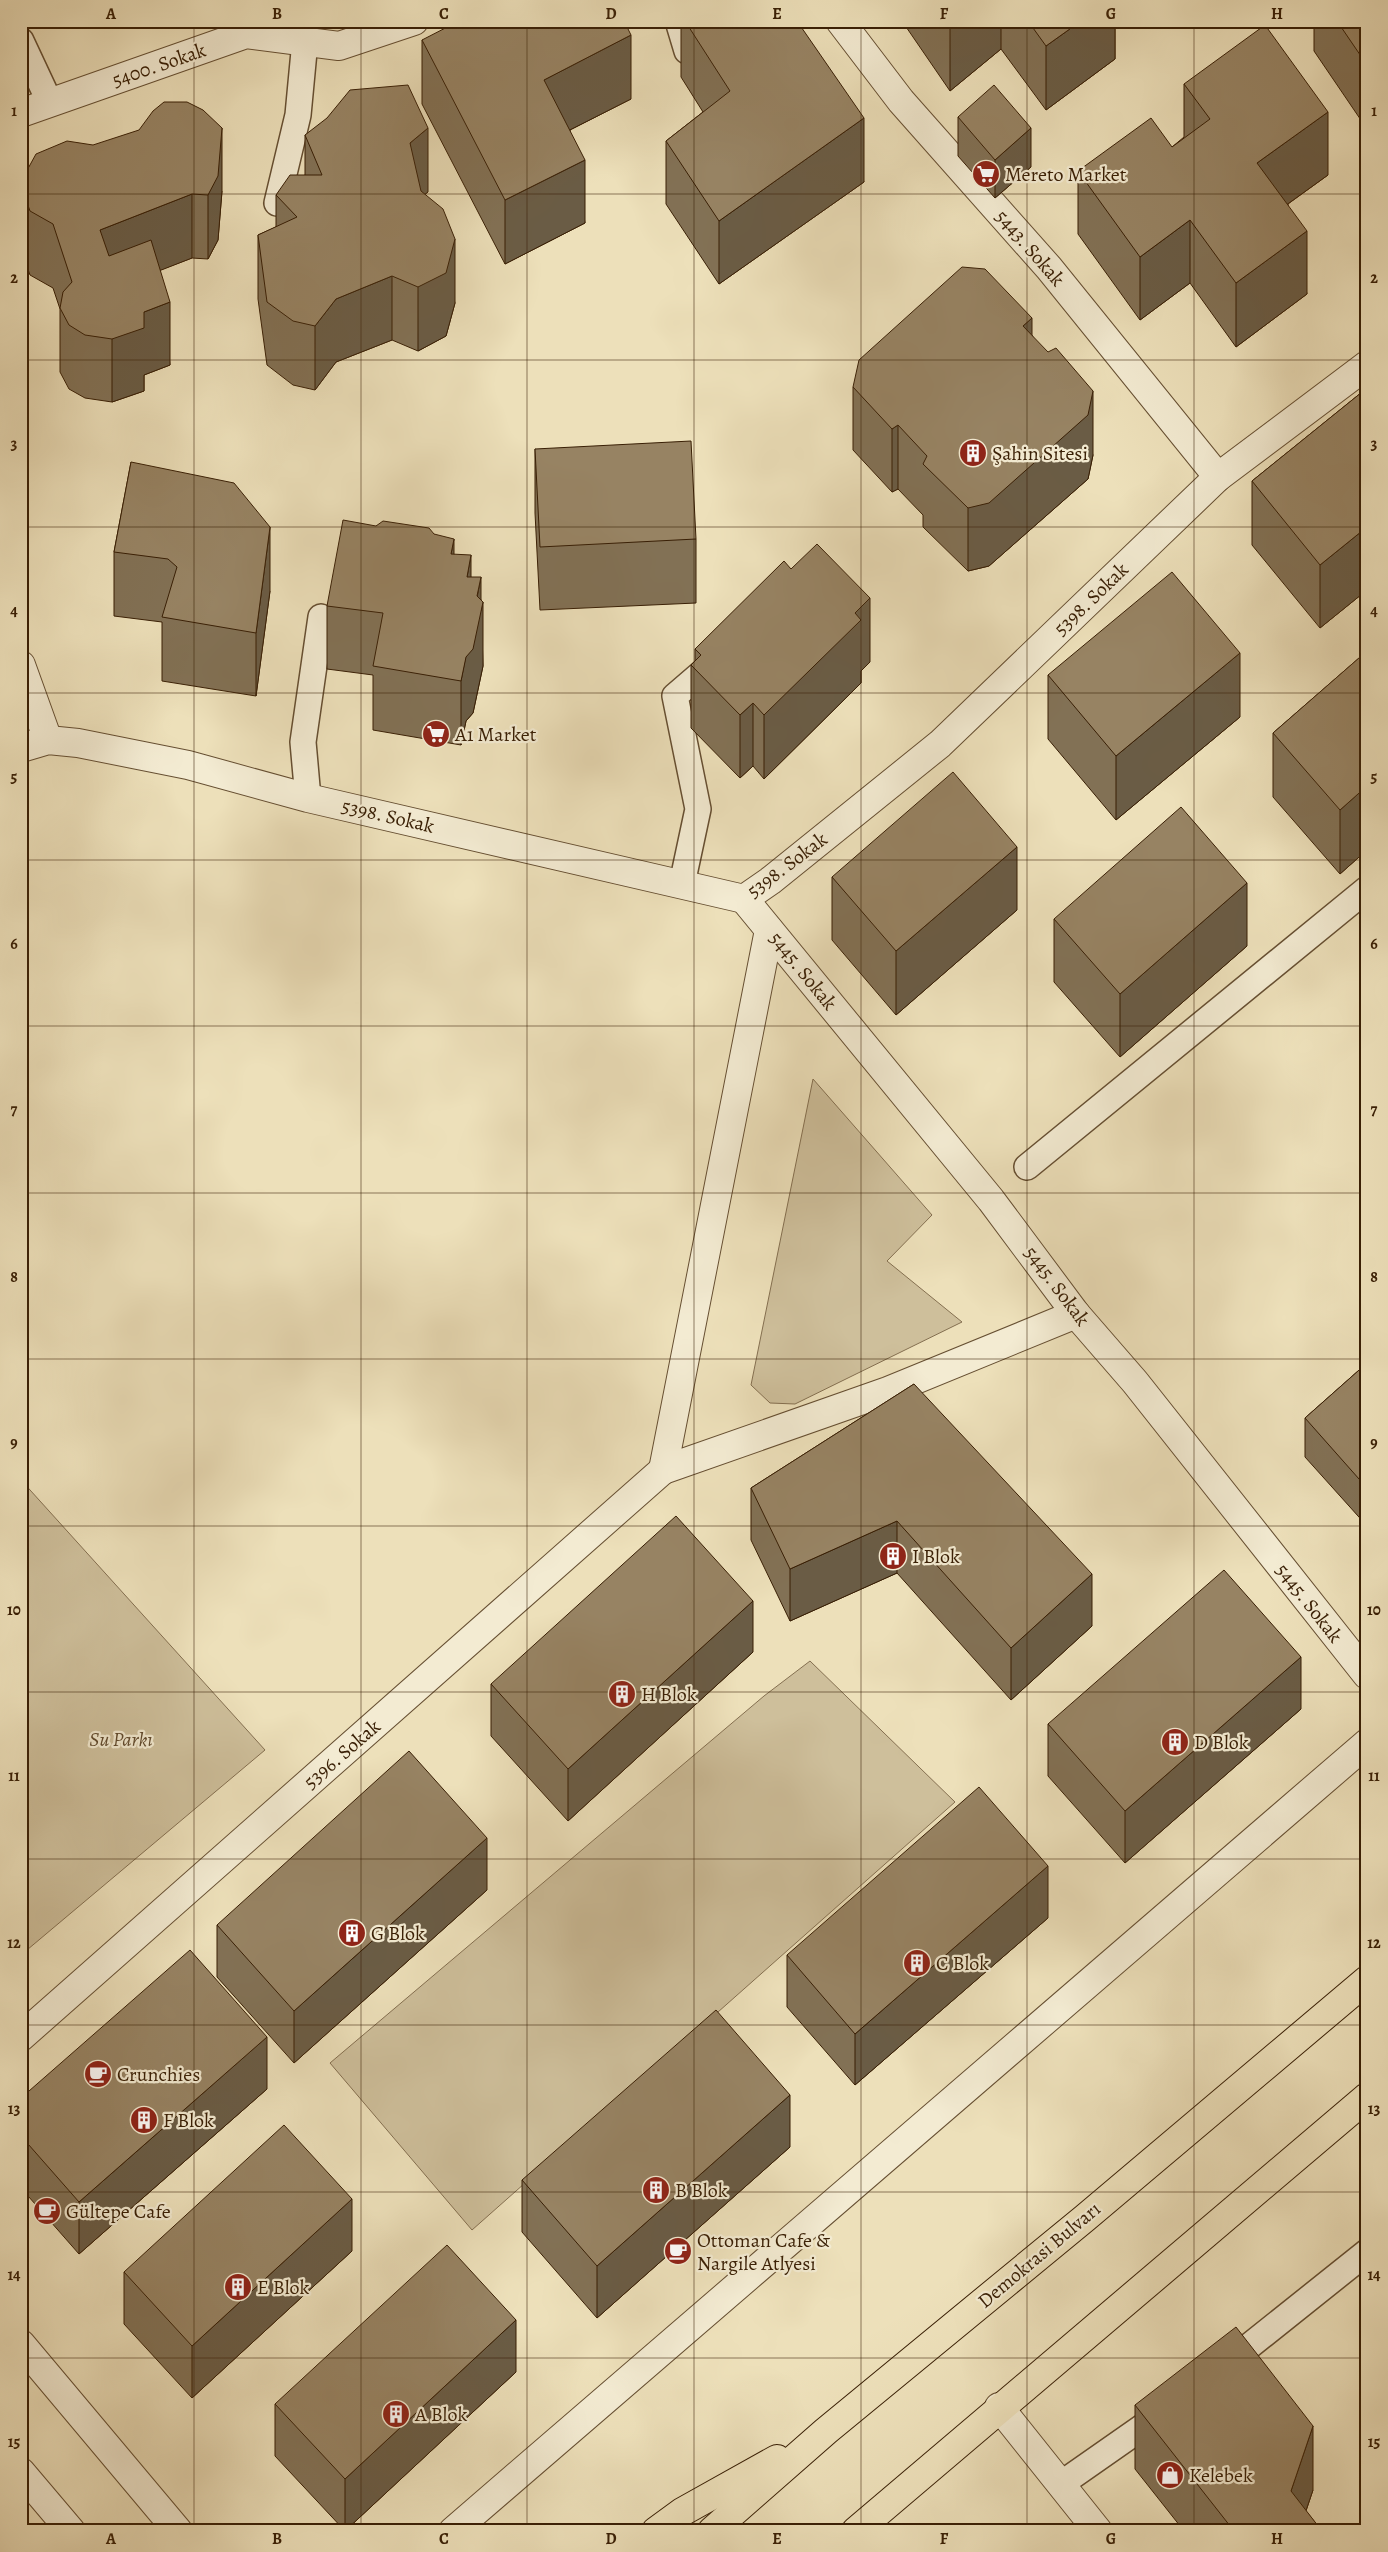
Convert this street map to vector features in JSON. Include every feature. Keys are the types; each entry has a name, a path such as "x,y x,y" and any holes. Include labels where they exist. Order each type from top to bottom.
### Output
{"highway":[{"name":"Demokrasi Bulvarı","path":"712,2531 826,2431 1085,2218 1367,1980"},
{"path":"856,2531 874,2521 999,2407 1367,2097"},
{"path":"656,2531 682,2512 826,2431"}],"street":[{"name":"5400. Sokak","path":"21,113 246,34 339,46 414,21"},
{"name":"5443. Sokak","path":"840,21 901,101 1050,268 1218,477"},
{"name":"5398. Sokak","path":"21,748 48,740 78,743 188,766 308,798 744,899 770,881 940,744 1218,477 1367,365"},
{"path":"21,665 48,740"},
{"name":"5445. Sokak","path":"744,899 992,1200 1076,1314 1135,1382 1367,1675"},
{"path":"663,1470 769,930"},
{"path":"663,1470 888,1391 1076,1314"},
{"name":"5396. Sokak","path":"21,2037 663,1470"},
{"path":"452,2531 1367,1743"},
{"path":"21,2344 178,2531"},
{"path":"999,2407 1098,2531"},
{"path":"21,2472 71,2531"}],"lane":[{"path":"678,21 687,51"},
{"path":"21,41 50,103"},
{"path":"277,203 298,115 305,41"},
{"path":"308,798 303,742 321,618"},
{"path":"682,884 698,809 675,696 711,665"},
{"path":"1027,1167 1367,889"},
{"path":"1204,2383 1367,2252"},
{"path":"1061,2484 1180,2401"}],"green space":[{"path":"813,1079 932,1215 887,1261 962,1322 795,1404 770,1403 751,1385"},
{"name":"Su Parkı","path":"21,1480 265,1750 21,1955"},
{"path":"810,1661 955,1802 472,2230 330,2063 764,1696"}],"building":[{"path":"459,21 624,21 631,35 544,80 585,160 505,200 422,40"},
{"path":"685,21 797,21 864,118 719,221 666,141 730,91"},
{"path":"946,21 957,21 950,27"},
{"path":"1028,21 1081,21 1046,46"},
{"path":"1337,21 1367,21 1367,65"},
{"path":"1265,25 1328,112 1257,163 1307,231 1236,283 1190,220 1140,257 1078,171 1151,118 1172,147 1210,119 1184,84"},
{"path":"408,85 428,128 410,143 421,191 443,209 455,239 446,273 418,287 392,276 336,299 315,326 293,321 267,302 258,235 297,217 276,195 290,175 322,175 305,135 327,118 350,90"},
{"path":"994,85 1031,128 995,160 958,117"},
{"path":"164,102 187,102 203,110 222,128 218,176 208,195 192,194 100,230 109,256 151,240 170,302 144,312 144,328 112,339 85,335 69,325 60,308 63,292 72,282 53,224 30,211 24,194 25,174 36,154 67,141 93,145 139,130 153,111"},
{"path":"962,267 985,269 1032,318 1023,326 1048,352 1056,348 1093,391 1088,415 989,503 968,508 923,464 927,456 898,425 892,429 853,387 859,360"},
{"path":"1367,388 1367,527 1320,565 1252,481"},
{"path":"691,441 696,539 540,547 535,449"},
{"path":"131,462 234,483 270,527 256,633 162,617 177,567 168,559 114,552"},
{"path":"343,520 376,526 383,521 429,528 434,534 454,539 451,554 471,555 467,577 481,577 477,596 483,602 473,649 466,657 461,681 373,666 383,613 327,606"},
{"path":"817,544 870,598 855,613 861,620 764,715 753,703 740,715 691,665 701,655 695,649 784,561 791,569"},
{"path":"1172,572 1240,653 1116,756 1048,675"},
{"path":"1367,651 1367,786 1340,810 1273,733"},
{"path":"953,772 1017,847 896,951 832,877"},
{"path":"1181,807 1247,883 1120,994 1054,919"},
{"path":"1367,1363 1367,1488 1305,1418"},
{"path":"914,1384 1092,1574 1011,1648 897,1521 790,1569 751,1488"},
{"path":"676,1516 753,1601 568,1769 491,1684"},
{"path":"1224,1570 1301,1657 1125,1811 1048,1724"},
{"path":"409,1751 487,1838 294,2011 217,1925"},
{"path":"979,1787 1048,1866 855,2034 787,1955"},
{"path":"190,1950 267,2037 79,2202 21,2136 21,2098"},
{"path":"716,2010 790,2095 597,2266 522,2180"},
{"path":"284,2125 352,2199 192,2346 124,2272"},
{"path":"447,2245 516,2320 345,2479 275,2404"},
{"path":"1236,2327 1313,2426 1291,2491 1322,2531 1234,2531 1135,2405"}],"place":[{"name":"Mereto Market","path":"986,174"},
{"name":"Şahin Sitesi","path":"973,453"},
{"name":"A1 Market","path":"436,734"},
{"name":"I Blok","path":"893,1556"},
{"name":"H Blok","path":"622,1694"},
{"name":"D Blok","path":"1175,1742"},
{"name":"G Blok","path":"352,1933"},
{"name":"C Blok","path":"917,1963"},
{"name":"Crunchies","path":"98,2074"},
{"name":"F Blok","path":"144,2120"},
{"name":"B Blok","path":"656,2190"},
{"name":"Gültepe Cafe","path":"47,2211"},
{"name":"Ottoman Cafe & Nargile Atlyesi","path":"678,2251"},
{"name":"E Blok","path":"238,2287"},
{"name":"A Blok","path":"396,2414"},
{"name":"Kelebek","path":"1170,2475"}]}
